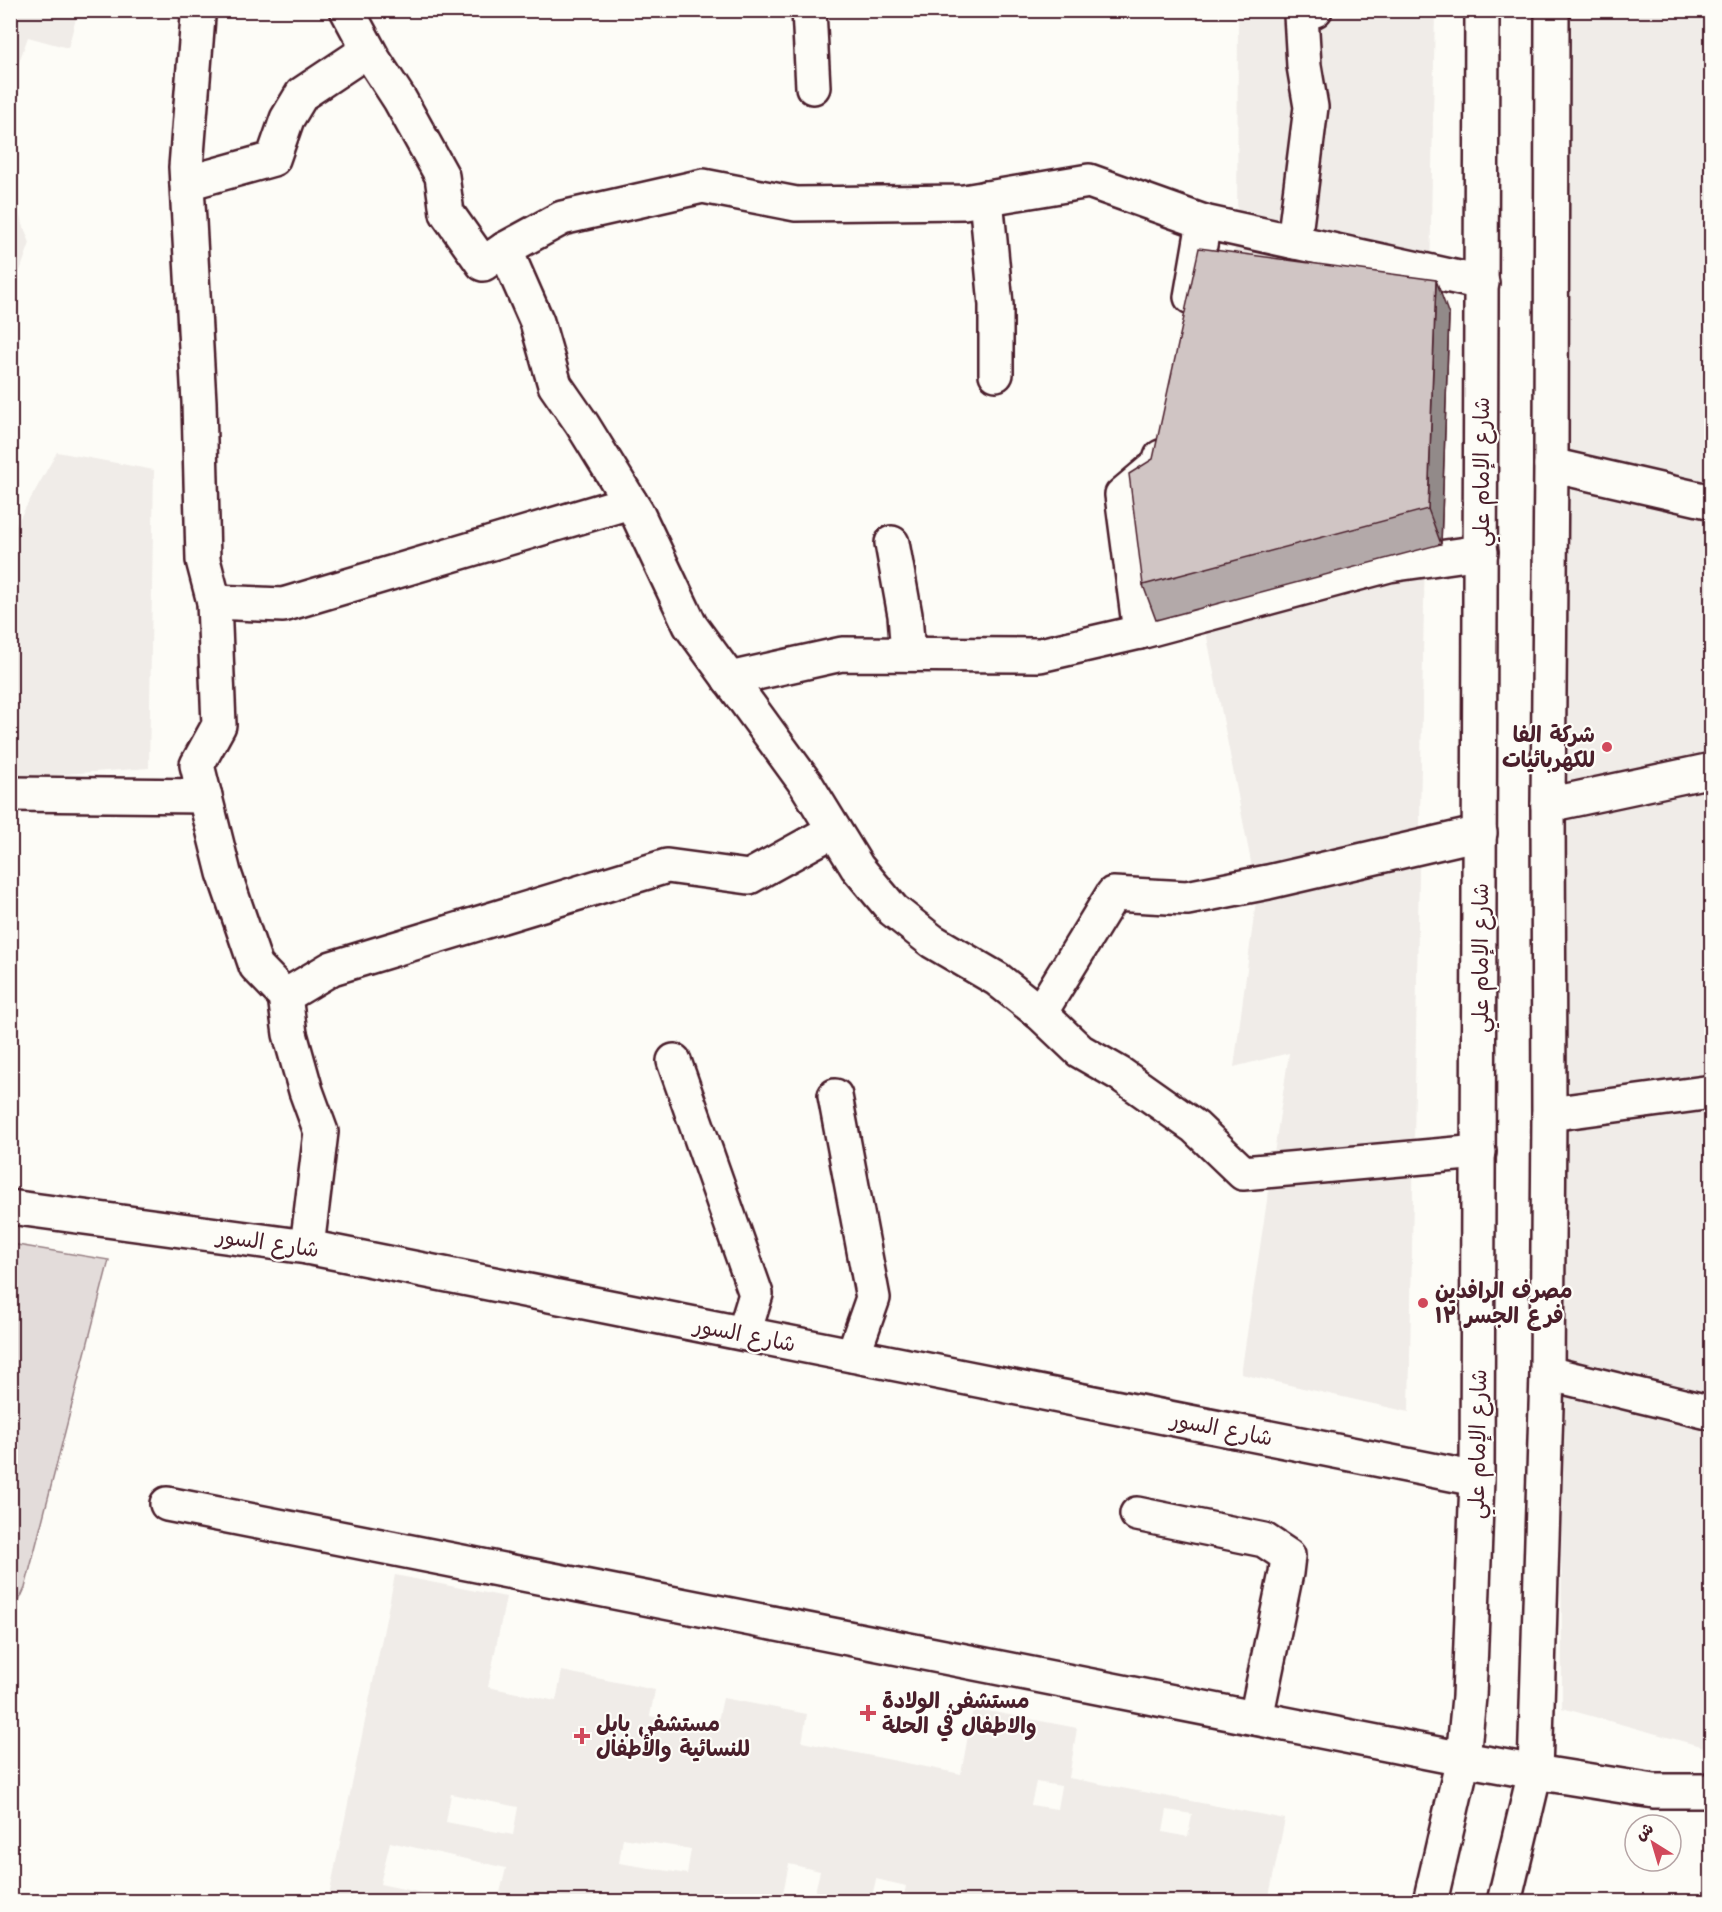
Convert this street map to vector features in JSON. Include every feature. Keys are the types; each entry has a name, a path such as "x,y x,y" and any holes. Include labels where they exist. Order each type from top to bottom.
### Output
{"street":[{"path":"197,10 186,167 199,402 203,560 214,602 219,725 197,765 224,873 256,966 285,996 290,1034 306,1091 321,1132 307,1247"},
{"path":"346,10 442,176 447,213 483,264 505,249 562,218 703,186 796,204 964,202 1089,181 1203,222 1482,282"},
{"path":"809,10 813,87"},
{"path":"1294,242 1311,107 1304,66 1301,15 1316,10"},
{"name":"شارع الإمام علي","path":"1430,1902 1463,1759 1469,1698 1477,1479 1482,10"},
{"path":"1504,1902 1535,1772 1547,1372 1552,10"},
{"path":"187,183 273,159 287,119 302,94 368,50"},
{"path":"986,198 996,305 996,374"},
{"path":"1186,324 1203,222"},
{"path":"505,249 537,322 555,385 630,502 690,625 806,784 857,867 892,910 932,941 997,979 1040,1013 1080,1051 1120,1074 1195,1127 1243,1173 1479,1152"},
{"path":"1140,632 1122,495 1159,464 1166,433"},
{"path":"1551,465 1712,502"},
{"path":"214,602 283,605 630,502"},
{"path":"892,543 905,615 908,654"},
{"path":"729,679 842,654 1040,655 1140,632 1389,565 1481,552"},
{"path":"1548,806 1712,770"},
{"path":"10,794 205,796"},
{"path":"285,996 332,968 667,866 749,878 834,830"},
{"path":"1040,1013 1113,894 1188,898 1480,833"},
{"path":"674,1061 756,1294 744,1333"},
{"path":"1549,1114 1712,1092"},
{"path":"835,1096 873,1298 853,1355"},
{"name":"شارع السور","path":"10,1207 307,1247 1477,1479"},
{"path":"1547,1372 1712,1413"},
{"path":"167,1504 1463,1759 1654,1791 1712,1791"},
{"path":"1137,1514 1264,1540 1288,1556 1256,1718"}],"shaded area":[{"path":"11,10 78,11 68,48 28,37 11,84"},
{"path":"1238,11 1435,11 1409,1412 1241,1374 1289,1053 1234,1067 1257,893 1167,432 1237,243"},
{"path":"1556,11 1711,11 1711,1749 1562,1708"},
{"path":"11,193 30,243 10,296"},
{"path":"57,452 154,470 149,768 11,778 10,529 13,530"},
{"path":"11,1244 109,1260 25,1588 11,1619"},
{"name":"مستشفى بابل للنسائية والأطفال","path":"395,1575 506,1597 488,1687 556,1701 562,1671 655,1690 650,1716 716,1730 723,1698 807,1714 802,1742 961,1774 973,1708 1077,1728 1069,1778 1285,1819 1268,1901 903,1901 906,1886 876,1879 871,1901 631,1902 608,1897 607,1902 498,1901 506,1868 390,1842 380,1884 460,1901 328,1901","holes":["1036,1782 1061,1786 1057,1809 1031,1805","451,1794 518,1807 513,1835 446,1822","1167,1810 1192,1814 1188,1837 1163,1832","623,1838 691,1849 687,1874 619,1863","789,1864 820,1871 813,1900 783,1893"]}],"building":[{"path":"1199,248 1436,280 1428,509 1143,585 1129,474 1153,459"}],"place":[{"name":"شركة الفا للكهربائيات","path":"1607,747"},
{"name":"مصرف الرافدين فرع الجسر ١٣","path":"1423,1303"},
{"name":"مستشفى الولادة والاطفال في الحلة","path":"868,1713"},
{"name":"مستشفى بابل للنسائية والأطفال","path":"582,1736"}]}
